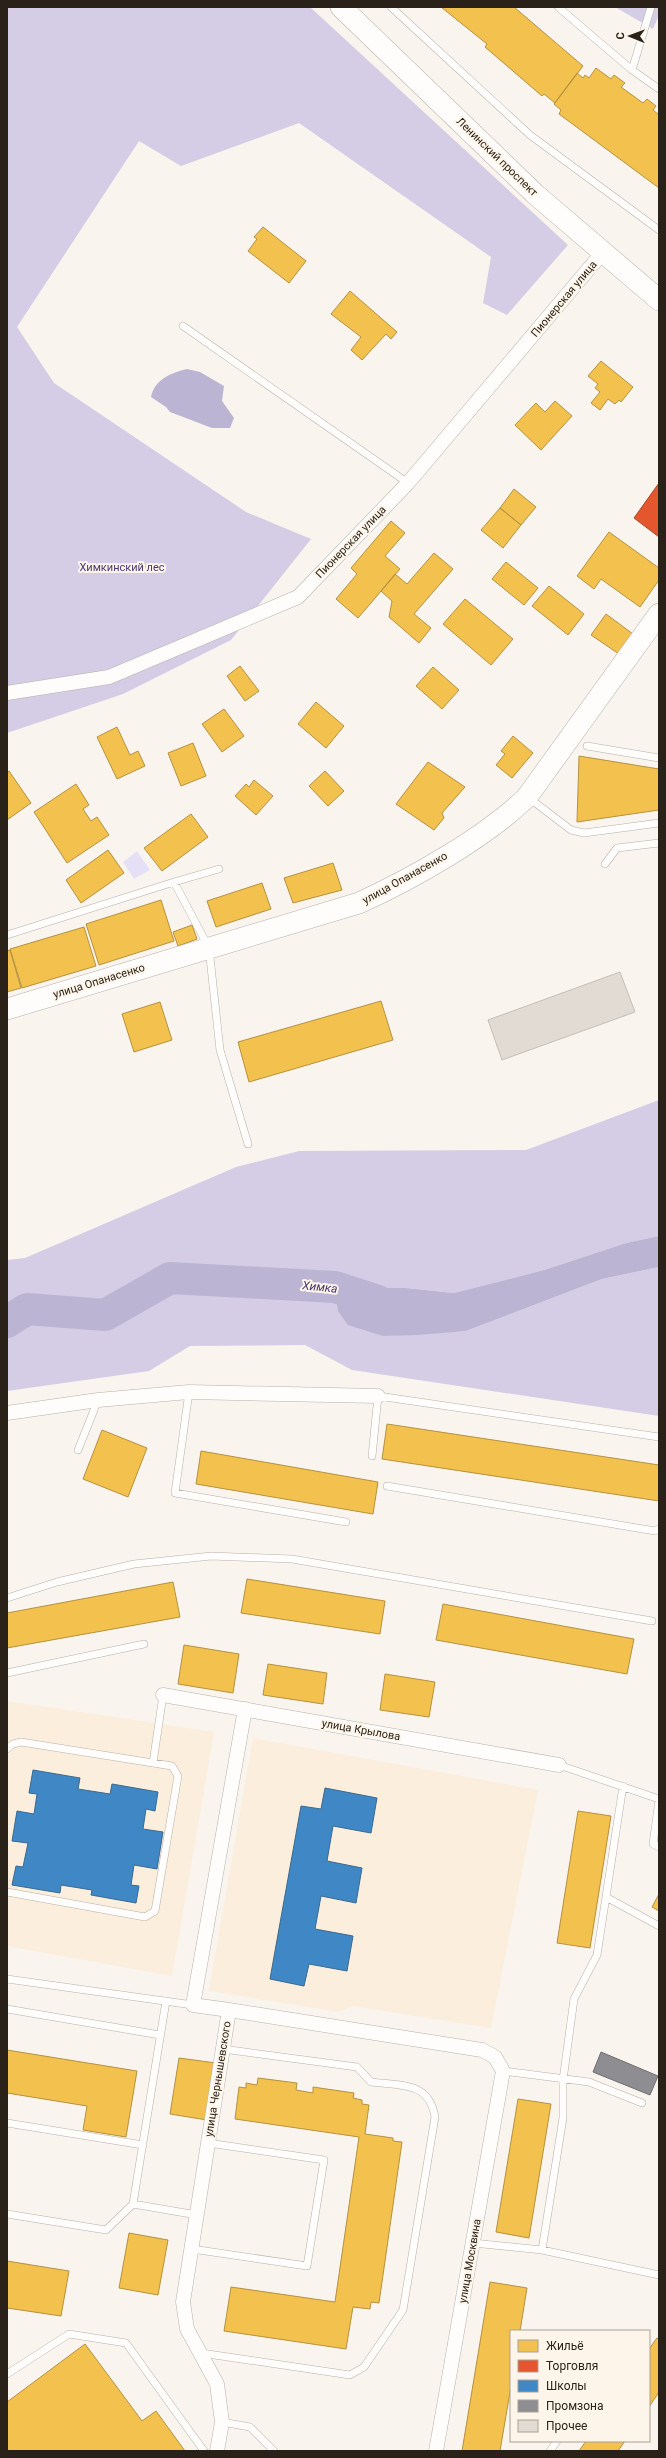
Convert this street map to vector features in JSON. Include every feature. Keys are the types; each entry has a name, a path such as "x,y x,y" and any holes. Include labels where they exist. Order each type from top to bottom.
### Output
{"street":[{"name":"Ленинский проспект","path":"341,7 535,194 659,300"},
{"name":"Пионерская улица","path":"7,693 109,677 298,597 408,483 603,252"},
{"name":"улица Опанасенко","path":"7,1009 359,903 384,892 469,841 510,813 527,797 659,614"},
{"path":"7,1413 98,1400 189,1392 378,1396"},
{"name":"улица Крылова","path":"163,1695 559,1765"},
{"path":"193,2005 245,1709"},
{"name":"улица Чернышевского","path":"193,2005 229,2010 183,2302 187,2328 217,2384 222,2422 217,2451"},
{"path":"229,2010 482,2050 495,2057 503,2071"},
{"name":"улица Москвина","path":"436,2451 503,2071"}],"lane":[{"path":"391,7 530,135 659,230"},
{"path":"558,7 632,70 659,89"},
{"path":"632,70 651,7"},
{"path":"183,326 408,483"},
{"path":"587,746 659,758"},
{"path":"527,797 571,830 584,833 659,823"},
{"path":"605,864 617,848 659,843"},
{"path":"7,935 219,869"},
{"path":"174,882 209,948 220,1050 248,1144"},
{"path":"189,1392 175,1493 346,1522"},
{"path":"372,1456 378,1396 659,1437"},
{"path":"78,1450 98,1400"},
{"path":"386,1486 655,1530 659,1529"},
{"path":"7,1598 56,1582 134,1564 211,1556 292,1560 652,1621"},
{"path":"7,1672 144,1644"},
{"path":"153,1763 163,1695"},
{"path":"7,1749 12,1744 21,1742 172,1766 178,1776 155,1911 150,1915 145,1917 7,1892"},
{"path":"559,1765 659,1799 653,1844 659,1847"},
{"path":"542,2250 564,2118 563,2080 574,1999 597,1955 623,1786"},
{"path":"606,1897 659,1926"},
{"path":"7,1979 193,2005"},
{"path":"7,2214 106,2230 133,2204 166,2001"},
{"path":"7,2010 160,2035"},
{"path":"201,2353 350,2375 364,2367 403,2310 435,2117 433,2105 427,2095 417,2089 371,2082 357,2067 223,2049"},
{"path":"503,2071 563,2080 589,2082 642,2103"},
{"path":"7,2123 143,2145"},
{"path":"192,2249 307,2266 324,2160 208,2142"},
{"path":"133,2204 197,2215"},
{"path":"473,2243 542,2250 659,2275"},
{"path":"7,2374 69,2334 126,2343 204,2451"},
{"path":"222,2422 250,2427 274,2451"},
{"path":"550,2451 556,2442"}],"shaded area":[{"path":"187,369 200,372 224,386 222,401 234,418 230,428 212,428 170,412 166,407 151,397 160,381 170,375"},
{"path":"137,851 150,870 134,879 123,862"},
{"path":"659,1236 659,1267 602,1279 466,1331 383,1336 348,1325 338,1311 335,1287 406,1288 454,1293 544,1270 626,1243"},
{"path":"7,1701 214,1732 172,1976 7,1946"},
{"path":"253,1738 538,1790 491,2028 353,2006 339,2012 209,1991"}],"green space":[{"name":"Химкинский лес","path":"7,7 310,7 568,245 507,315 483,303 491,257 299,123 181,166 139,141 17,327 54,383 246,512 311,539 231,640 123,694 7,733"},
{"path":"615,7 659,7 659,15 653,29"},
{"path":"659,1100 659,1236 626,1243 544,1270 454,1293 406,1288 336,1287 383,1336 466,1331 602,1279 659,1267 659,1416 352,1370 305,1345 190,1346 149,1371 7,1391 7,1260 25,1258 236,1167 299,1151 526,1150"}],"building: Жильё":[{"path":"441,7 514,7 583,66 555,103 544,94 542,96 485,47 487,44"},
{"path":"596,68 611,79 614,75 625,83 621,87 643,103 647,99 656,106 653,110 659,115 659,188 559,114 561,110 554,104 577,73 583,78 585,75 589,78"},
{"path":"263,227 306,261 289,283 248,251 257,239 254,237"},
{"path":"350,291 397,332 391,339 386,334 362,360 351,350 361,337 331,314"},
{"path":"601,361 633,387 621,402 619,400 615,404 608,399 600,410 591,403 600,392 595,388 598,384 588,376"},
{"path":"555,401 572,416 541,450 515,425 536,403 545,412"},
{"path":"514,489 536,507 521,525 500,508"},
{"path":"500,508 521,525 503,548 481,530"},
{"path":"391,521 405,533 385,556 400,569 358,618 336,599 357,574 351,568"},
{"path":"609,532 659,568 659,580 640,607 601,579 594,589 577,576"},
{"path":"434,553 453,569 414,614 431,628 419,643 389,617 392,601 381,591 395,574 407,584"},
{"path":"506,562 538,588 524,605 492,579"},
{"path":"549,586 584,614 568,635 532,606"},
{"path":"465,599 513,639 491,665 443,624"},
{"path":"606,614 633,634 619,654 591,635"},
{"path":"240,666 259,691 245,701 227,676"},
{"path":"433,667 459,690 442,709 416,686"},
{"path":"316,702 344,726 326,748 298,724"},
{"path":"224,709 244,736 222,752 202,724"},
{"path":"117,727 130,755 138,751 145,766 117,779 97,737"},
{"path":"513,736 533,753 512,778 496,765 505,754 501,751"},
{"path":"193,743 206,776 181,786 168,753"},
{"path":"579,756 659,769 659,810 577,822"},
{"path":"428,762 465,787 442,813 444,818 434,830 396,804"},
{"path":"9,771 31,803 7,820 7,773"},
{"path":"325,771 344,791 328,806 309,786"},
{"path":"254,780 273,796 256,815 235,796 246,784 249,787"},
{"path":"76,784 89,805 83,809 91,821 97,817 109,835 67,863 34,812"},
{"path":"191,814 208,837 162,871 144,848"},
{"path":"108,850 124,873 81,903 66,880"},
{"path":"333,863 342,890 293,903 284,878"},
{"path":"262,883 271,909 216,927 207,901"},
{"path":"161,900 174,941 99,965 86,924"},
{"path":"192,925 197,939 178,946 173,932"},
{"path":"84,927 96,966 22,988 10,949"},
{"path":"10,950 21,988 7,992 7,951"},
{"path":"381,1001 393,1040 249,1082 238,1042"},
{"path":"160,1002 172,1040 134,1052 122,1014"},
{"path":"387,1424 659,1465 659,1501 382,1459"},
{"path":"102,1430 147,1448 128,1497 83,1479"},
{"path":"201,1451 378,1482 373,1514 196,1484"},
{"path":"247,1579 385,1601 380,1634 241,1613"},
{"path":"173,1582 180,1617 7,1648 7,1613"},
{"path":"443,1604 634,1639 627,1674 436,1640"},
{"path":"184,1645 239,1654 233,1693 178,1684"},
{"path":"268,1664 327,1673 323,1704 263,1695"},
{"path":"385,1674 435,1682 429,1717 380,1710"},
{"path":"578,1811 611,1816 590,1948 557,1943"},
{"path":"659,1894 659,1911 652,1907"},
{"path":"7,2050 137,2071 126,2137 83,2130 87,2106 7,2093"},
{"path":"179,2058 216,2063 207,2120 170,2114"},
{"path":"258,2078 297,2083 296,2090 313,2093 313,2087 354,2093 353,2098 362,2100 362,2104 369,2105 365,2134 393,2138 393,2141 402,2142 379,2303 371,2302 370,2309 353,2307 346,2349 224,2331 231,2287 335,2302 359,2137 235,2119 239,2087 246,2088 246,2083 257,2085"},
{"path":"518,2099 551,2104 529,2238 496,2232"},
{"path":"129,2233 168,2240 158,2295 119,2288"},
{"path":"7,2261 69,2271 61,2316 7,2308"},
{"path":"490,2282 527,2288 520,2330 510,2330 510,2392 500,2451 462,2451"},
{"path":"657,2338 659,2339 659,2392 650,2406 650,2348"},
{"path":"85,2344 142,2421 156,2411 185,2451 7,2451 7,2402"},
{"path":"585,2442 624,2442 618,2451 579,2451"}],"building: Торговля":[{"path":"659,483 659,537 634,518"}],"building: Школы":[{"path":"33,1770 80,1778 78,1789 110,1794 112,1784 158,1792 155,1811 146,1809 143,1829 163,1832 157,1869 134,1865 131,1885 139,1886 136,1903 91,1895 92,1890 61,1885 60,1893 12,1885 16,1866 23,1867 28,1843 12,1841 17,1811 34,1814 37,1794 29,1793"},
{"path":"325,1788 377,1798 371,1833 333,1826 327,1861 362,1868 356,1903 321,1896 315,1929 353,1936 347,1971 309,1964 304,1986 270,1979 301,1806 321,1809"}],"building: Промзона":[{"path":"601,2052 658,2076 650,2095 593,2072"}],"building: Прочее":[{"path":"620,972 635,1012 502,1060 488,1020"}],"waterway":[{"name":"Химка","path":"7,1322 27,1309 105,1315 170,1278 335,1287 378,1301"}]}
